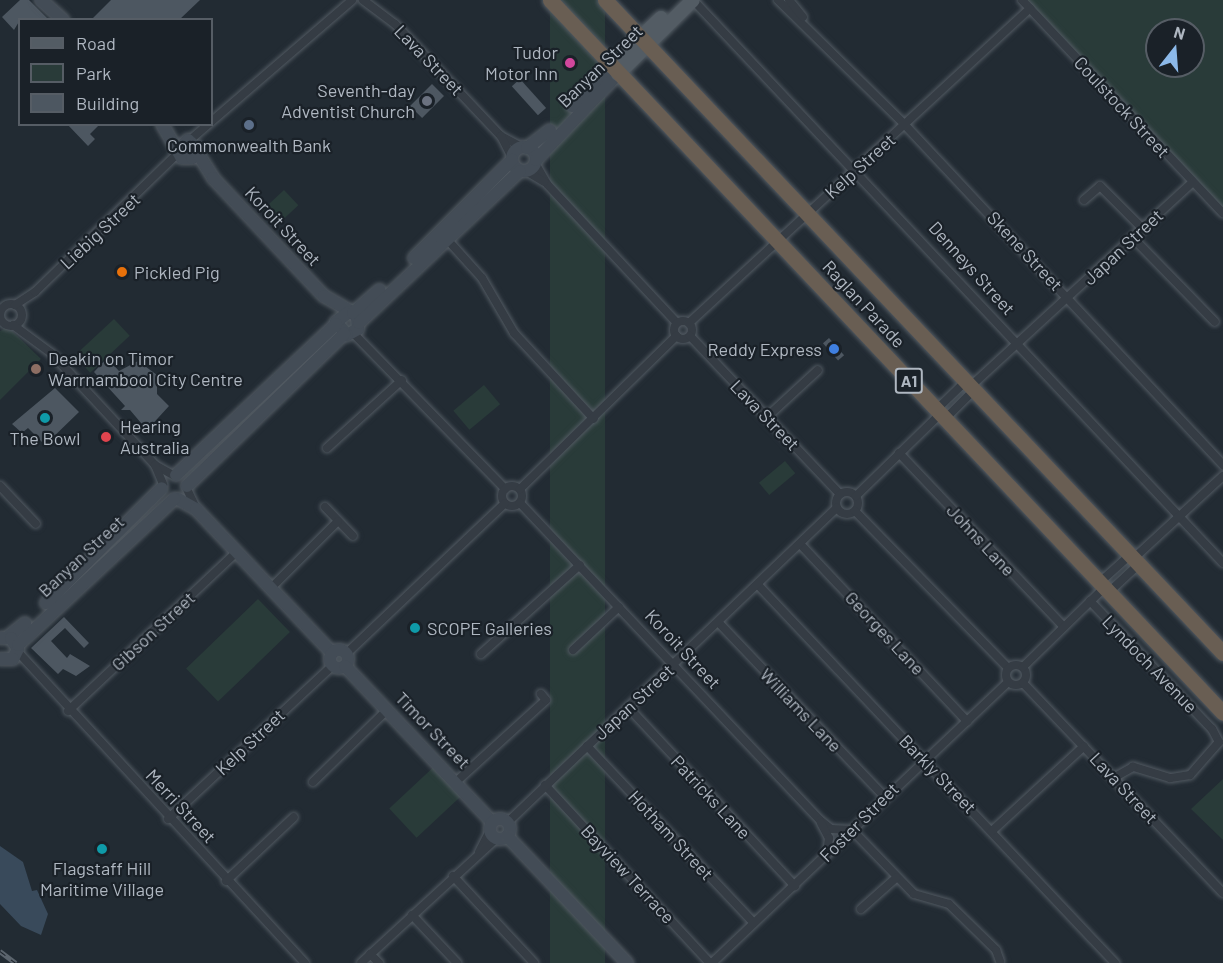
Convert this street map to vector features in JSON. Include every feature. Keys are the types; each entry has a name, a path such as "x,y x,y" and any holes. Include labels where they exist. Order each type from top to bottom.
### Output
{"highway":[{"name":"Raglan Parade","path":"550,0 1223,713"},
{"name":"Raglan Parade","path":"605,0 972,385 1133,560 1223,652"}],"main road":[{"name":"Banyan Street","path":"614,70 681,0"},
{"name":"Banyan Street","path":"643,41 693,0"}],"street":[{"name":"Liebig Street","path":"0,314 35,292 188,150 336,9 342,0"},
{"name":"Liebig Street","path":"336,9 352,0"},
{"name":"Lava Street","path":"363,0 381,10"},
{"name":"Lava Street","path":"374,0 501,136 524,164"},
{"name":"Denneys Street","path":"693,0 1223,563"},
{"name":"Skene Street","path":"778,0 823,40"},
{"name":"Skene Street","path":"789,0 823,40 1068,296 1223,465"},
{"name":"Coulstock Street","path":"1022,0 1223,213"},
{"path":"43,1 61,18"},
{"name":"Kelp Street","path":"689,323 1030,8"},
{"name":"Banyan Street","path":"524,164 526,148 614,70"},
{"name":"Banyan Street","path":"6,649 116,542 174,475 349,323 524,164 614,70"},
{"name":"Koroit Street","path":"163,126 505,489"},
{"name":"Lava Street","path":"501,136 526,148"},
{"path":"526,148 524,164 547,184 677,323 689,323 690,336 676,336"},
{"name":"Japan Street","path":"856,496 1016,343 1193,182"},
{"path":"1084,200 1100,186 1143,229"},
{"path":"443,236 482,278 514,333 594,419"},
{"path":"1133,238 1215,322"},
{"name":"Liebig Street","path":"7,326 21,315 35,292"},
{"path":"0,298 12,305 21,315 32,335 155,465 174,475 187,488 196,509"},
{"path":"0,314 7,326 32,335"},
{"name":"Banyan Street","path":"116,542 176,499 349,323"},
{"path":"520,489 520,503 505,502 505,489 520,489 594,419 676,336 677,323"},
{"name":"Lava Street","path":"690,336 840,494"},
{"path":"767,417 818,370"},
{"path":"327,448 402,380"},
{"name":"Johns Lane","path":"900,453 1063,626"},
{"path":"155,465 163,486 176,499 196,509 272,586 341,662"},
{"path":"1008,668 1023,667 1063,626 1223,476"},
{"path":"0,486 36,524"},
{"path":"855,511 844,514 837,508 840,494 856,496 855,511 1008,668 1008,682 1023,683 1023,667"},
{"name":"Kelp Street","path":"168,819 341,662 505,502"},
{"name":"Koroit Street","path":"520,503 820,820 831,829 852,830"},
{"path":"325,507 353,536"},
{"name":"Japan Street","path":"508,822 802,546 837,508"},
{"path":"272,586 338,521"},
{"name":"Georges Lane","path":"802,546 967,721"},
{"name":"Gibson Street","path":"68,711 238,551"},
{"path":"1105,587 1133,560"},
{"path":"481,654 579,565"},
{"name":"Barkly Street","path":"759,586 1115,963"},
{"name":"Lyndoch Avenue","path":"1090,601 1212,729 1219,742 1190,775 1170,778 1133,767 1115,777"},
{"path":"573,650 619,607"},
{"name":"Williams Lane","path":"719,623 884,796"},
{"name":"Merri Street","path":"6,649 33,673 305,963"},
{"name":"Timor Street","path":"341,662 457,781 497,832 627,963"},
{"name":"Foster Street","path":"711,963 795,886 884,796 1008,682"},
{"name":"Lava Street","path":"1023,683 1223,893"},
{"path":"457,781 546,700 541,694"},
{"name":"Patricks Lane","path":"628,707 795,886"},
{"path":"313,782 387,710"},
{"name":"Hotham Street","path":"587,746 754,924"},
{"path":"992,831 1084,746"},
{"name":"Bayview Terrace","path":"545,785 711,963"},
{"path":"226,881 294,817"},
{"name":"Koroit Street","path":"820,820 829,838 827,855"},
{"path":"361,963 508,822"},
{"path":"852,830 914,894 949,904 996,950 1000,961"},
{"path":"453,876 534,963"},
{"path":"861,909 896,878"},
{"path":"412,915 458,963"},
{"path":"370,954 379,963"}],"green space":[{"path":"550,0 605,0 605,963 550,963"},
{"path":"1027,0 1223,0 1223,208"},
{"path":"284,190 298,205 276,226 262,210"},
{"path":"114,319 130,336 90,373 75,356"},
{"path":"8,327 41,359 0,400 0,331"},
{"path":"484,385 500,404 469,430 453,411"},
{"path":"785,461 795,473 769,495 759,483"},
{"path":"258,599 290,632 218,702 186,668"},
{"path":"439,762 466,791 417,838 389,808"},
{"path":"1223,779 1223,840 1191,809"}],"water":[{"path":"0,846 23,862 32,891 37,890 48,914 41,935 21,926 0,904"}],"building":[{"path":"20,0 29,0 47,18 18,18 14,30 2,17"},
{"path":"111,0 200,0 181,18 93,18"},
{"path":"520,79 546,108 538,115 512,86"},
{"name":"Seventh-day Adventist Church","path":"432,84 444,96 422,118 410,106"},
{"path":"69,126 98,126 90,134 95,139 88,146"},
{"name":"Reddy Express","path":"829,338 844,355 838,361 823,343"},
{"path":"107,358 119,371 138,361 157,375 157,394 169,406 147,430 130,410 121,410 125,406 94,372"},
{"name":"The Bowl","path":"55,388 79,412 45,445 28,428 22,433 12,424"},
{"path":"64,617 89,643 84,648 65,628 51,641 67,658 70,654 90,666 76,676 63,669 58,674 31,648"}],"railway":[{"path":"0,951 16,963"}],"place":[{"name":"Tudor Motor Inn","path":"570,63"},
{"name":"Seventh-day Adventist Church","path":"427,101"},
{"name":"Commonwealth Bank","path":"249,125"},
{"name":"Pickled Pig","path":"122,272"},
{"name":"Reddy Express","path":"834,349"},
{"name":"Deakin on Timor Warrnambool City Centre","path":"36,369"},
{"name":"The Bowl","path":"45,418"},
{"name":"Hearing Australia","path":"106,437"},
{"name":"SCOPE Galleries","path":"415,628"},
{"name":"Flagstaff Hill Maritime Village","path":"102,849"}]}
